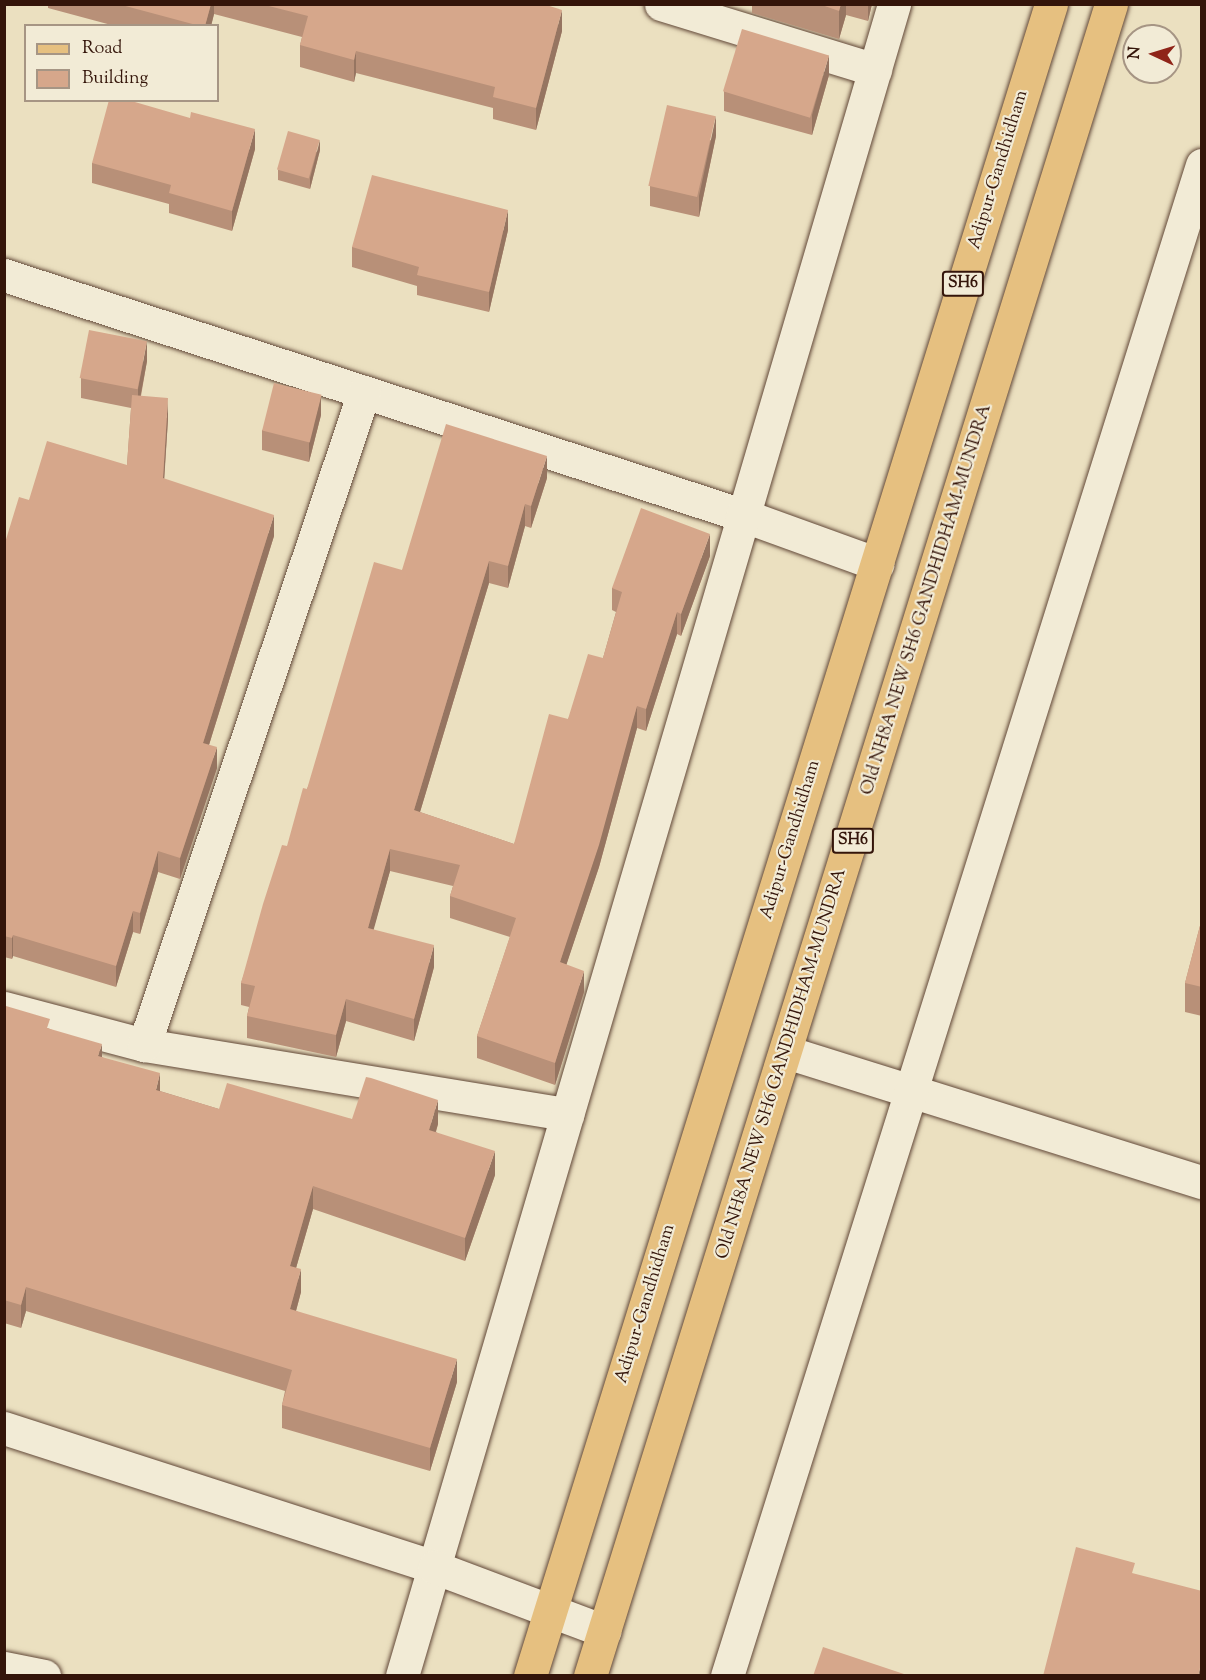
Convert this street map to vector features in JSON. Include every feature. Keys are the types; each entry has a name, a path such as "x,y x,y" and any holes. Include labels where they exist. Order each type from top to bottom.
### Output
{"main road":[{"name":"Adipur-Gandhidham","path":"530,1676 1051,4"},
{"name":"Old NH8A NEW SH6 GANDHIDHAM-MUNDRA","path":"590,1676 1111,4"}],"street":[{"path":"661,4 875,70"},
{"path":"402,1676 894,4"},
{"path":"727,1676 1202,165"},
{"path":"4,275 742,515 877,564"},
{"path":"144,1045 364,392"},
{"path":"4,1008 144,1045 567,1114"},
{"path":"786,1052 1202,1182"},
{"path":"4,1428 434,1567 550,1612 604,1630"},
{"path":"4,1668 44,1676"}],"building":[{"path":"118,4 211,4 206,24 193,24"},
{"path":"261,4 543,4 562,10 536,108 493,97 495,87 356,51 354,60 300,45 308,16"},
{"path":"819,4 841,4 839,11"},
{"path":"742,29 829,56 810,118 723,91"},
{"path":"108,102 135,102 190,118 191,112 255,129 232,211 169,193 171,185 92,163"},
{"path":"667,105 716,116 697,197 648,186"},
{"path":"288,131 320,140 309,179 277,169"},
{"path":"372,175 508,210 489,292 417,275 419,267 352,247"},
{"path":"89,330 147,341 138,389 80,378"},
{"path":"274,383 322,395 310,442 262,431"},
{"path":"132,395 168,398 163,478 274,515 203,743 217,747 180,858 158,851 140,913 133,911 116,966 13,935 12,938 4,936 4,546 19,497 29,500 47,441 127,465"},
{"path":"446,424 547,456 531,506 525,504 508,566 489,561 414,810 514,844 549,714 568,719 588,654 603,658 622,592 612,588 641,508 710,534 681,614 677,612 646,709 637,706 599,845 560,962 584,971 555,1063 477,1036 516,918 450,896 460,865 390,849 368,928 434,945 414,1019 346,999 336,1035 247,1016 255,986 241,983 282,845 287,846 303,788 307,789 374,562 402,570"},
{"path":"1202,918 1202,987 1185,983"},
{"path":"6,1006 50,1019 47,1028 102,1044 98,1056 160,1073 156,1090 219,1109 227,1083 352,1119 366,1077 438,1100 429,1130 495,1151 465,1238 313,1186 290,1266 301,1269 290,1309 457,1359 430,1448 282,1405 292,1370 26,1287 21,1305 4,1300 4,1012"},
{"path":"1076,1547 1135,1563 1132,1573 1202,1591 1202,1660 1198,1676 1043,1676"},
{"path":"823,1647 910,1676 813,1676"}]}
